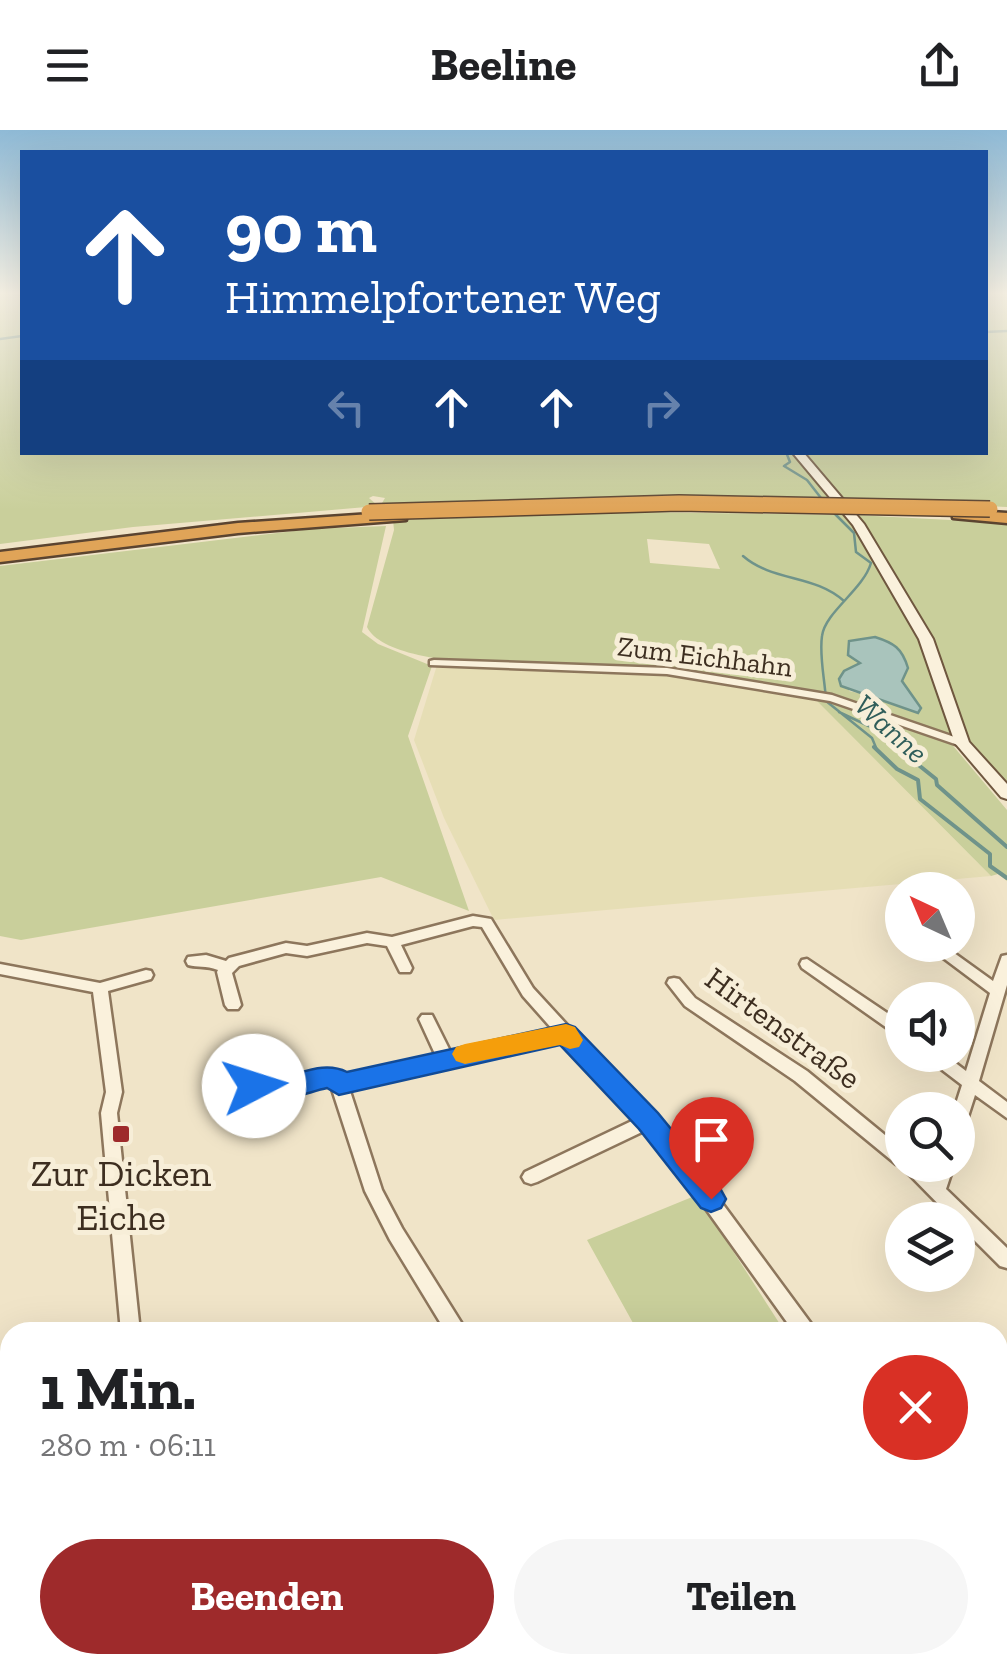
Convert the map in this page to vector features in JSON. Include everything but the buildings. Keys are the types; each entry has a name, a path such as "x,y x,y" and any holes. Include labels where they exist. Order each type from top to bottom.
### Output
{"highway":[{"path":"3,555 202,526 369,516 716,508 999,515"}],"street":[{"path":"800,455 858,524 926,639 962,743 1007,794"},
{"name":"Zum Eichhahn","path":"434,663 667,671 832,698 962,743"},
{"path":"193,962 206,960 226,967 289,948 307,951 366,938 392,942 472,921 486,922 528,992 649,1121 711,1199 797,1322"},
{"path":"392,942 405,968"},
{"path":"968,1092 1007,960"},
{"path":"957,962 998,992"},
{"path":"808,964 885,1019"},
{"path":"226,967 233,1005"},
{"path":"0,969 100,988 146,975"},
{"name":"Hirtenstraße","path":"674,984 690,1002 802,1076 885,1145"},
{"path":"100,988 114,1092 108,1113 130,1322"},
{"path":"427,1019 444,1058"},
{"path":"339,1084 566,1034"},
{"path":"246,1056 258,1091 336,1078 374,1190 396,1234 452,1322"},
{"path":"955,1072 1007,1111"},
{"path":"531,1176 649,1121"},
{"path":"929,1182 1007,1260"},
{"path":"937,1189 939,1182"}],"shaded area":[{"path":"437,665 667,673 811,695 991,876 975,877 975,872 885,872 885,885 494,920 444,818 414,740"}],"green space":[{"path":"0,366 20,366 20,455 988,455 988,366 1007,366 1007,507 755,496 385,505 385,498 373,496 369,498 378,506 133,527 0,544"},
{"path":"625,512 849,515 932,663 957,741 851,701 774,684 641,668 459,662 417,655 385,643 367,627 394,530 393,520","holes":["647,539 709,544 720,569 650,563","849,641 901,681 920,708 918,713 885,699 849,691 860,663 848,655"]},
{"path":"855,515 1007,523 1007,789 966,743 934,652"},
{"path":"386,526 362,632 378,644 432,666 408,736 469,911 381,877 21,940 0,936 0,566 311,529"},
{"path":"811,695 949,741 1007,810 1007,881 998,874 991,876"},
{"path":"697,1195 779,1322 632,1322 587,1240"}],"water":[{"path":"875,637 892,644 903,656 908,668 902,681 921,708 918,713 841,686 839,679 844,671 860,663 848,655 849,641"}],"waterway":[{"name":"Wanne","path":"787,455 790,462 784,466 807,480 821,498"},
{"name":"Wanne","path":"831,510 854,533 856,552 871,563 844,601"},
{"path":"743,556 767,570 820,586 844,601"},
{"name":"Wanne","path":"841,713 826,701 821,652 825,627 844,601"},
{"path":"841,713 892,737 890,745 898,749"},
{"name":"Wanne","path":"841,713 872,738 877,750"},
{"name":"Wanne","path":"874,747 877,750"},
{"path":"898,749 1007,847"},
{"name":"Wanne","path":"877,750 897,769 918,780 920,799 990,854 990,866 1007,878"}],"slow traffic":[{"path":"465,1054 566,1034 570,1040"}],"place":[{"name":"Zur Dicken Eiche","path":"121,1134"}],"route":[{"path":"254,1086 262,1091 330,1076 339,1084 566,1034 649,1121 711,1199"}]}
